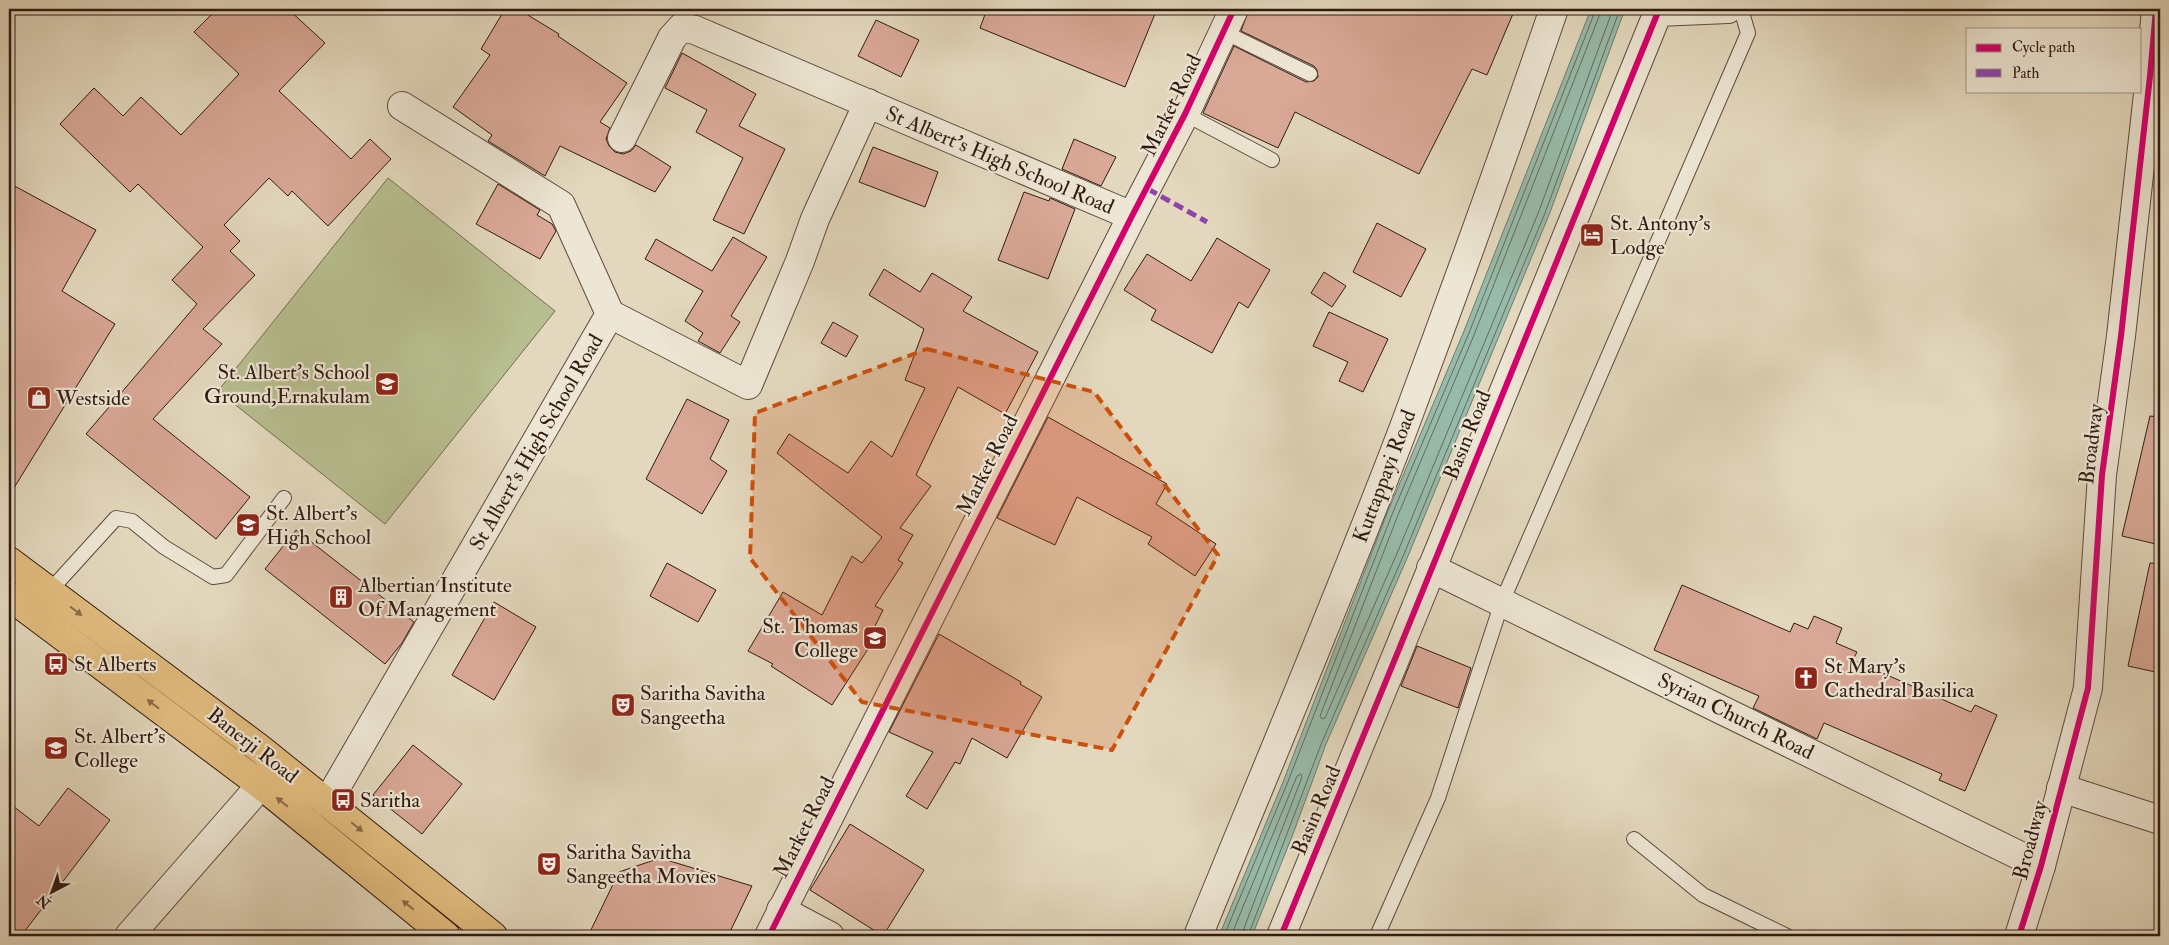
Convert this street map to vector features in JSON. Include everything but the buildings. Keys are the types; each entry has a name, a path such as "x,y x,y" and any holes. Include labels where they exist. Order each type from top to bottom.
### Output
{"main road":[{"name":"Banerji Road","path":"9,561 259,748 493,936"},
{"name":"Banerji Road","path":"9,596 261,785 445,936"}],"street":[{"name":"Kuttappayi Road","path":"1198,936 1404,428 1554,9"},
{"name":"Basin Road","path":"1282,936 1658,12 1728,9"},
{"name":"Broadway","path":"2019,936 2041,866 2088,688 2102,475 2155,77 2156,9"},
{"name":"Market Road","path":"769,936 1132,216 1186,114 1229,21"},
{"name":"St Albert's High School Road","path":"622,138 672,38 682,27 695,30 1132,216"},
{"name":"St Albert's High School Road","path":"402,106 561,205 610,314 748,385 800,261 815,219 868,103"},
{"name":"St Albert's High School Road","path":"327,803 610,314"},
{"name":"Syrian Church Road","path":"1431,568 2041,866"},
{"path":"129,936 261,785"},
{"path":"2062,788 2160,820"},
{"path":"781,910 830,936"}],"lane":[{"path":"1377,936 1438,798 1502,602 1748,33 1741,9"},
{"path":"1229,21 1310,74"},
{"path":"1186,114 1272,160"},
{"path":"32,613 49,591 116,518 132,521 164,547 213,577 226,575 284,498"},
{"path":"1634,839 1703,895 1787,936"}],"highlighted area":[{"path":"927,349 1094,392 1218,555 1112,750 862,702 750,558 755,413"}],"shaded area":[{"path":"388,178 555,311 385,524 218,391"}],"water":[{"path":"1591,9 1625,9 1549,215 1408,556 1326,744 1293,834 1252,936 1219,936 1283,782 1388,511 1464,331"}],"marked path":[{"path":"1148,189 1207,222"}],"cycle path":[{"path":"769,936 1185,114 1234,9"},
{"path":"1281,936 1658,12 1728,9"},
{"path":"2019,936 2041,866 2088,688 2102,475 2121,336 2156,9"}],"place":[{"name":"St. Antony's Lodge","path":"1592,235"},
{"name":"St. Albert’s School Ground,Ernakulam","path":"387,384"},
{"name":"Westside","path":"39,398"},
{"name":"St. Albert's High School","path":"248,525"},
{"name":"Albertian Institute Of Management","path":"341,597"},
{"name":"St. Thomas College","path":"875,638"},
{"name":"St Alberts","path":"56,664"},
{"name":"St Mary's Cathedral Basilica","path":"1806,678"},
{"name":"Saritha Savitha Sangeetha","path":"623,705"},
{"name":"St. Albert's College","path":"56,748"},
{"name":"Saritha","path":"343,800"},
{"name":"Saritha Savitha Sangeetha Movies","path":"549,864"}]}
